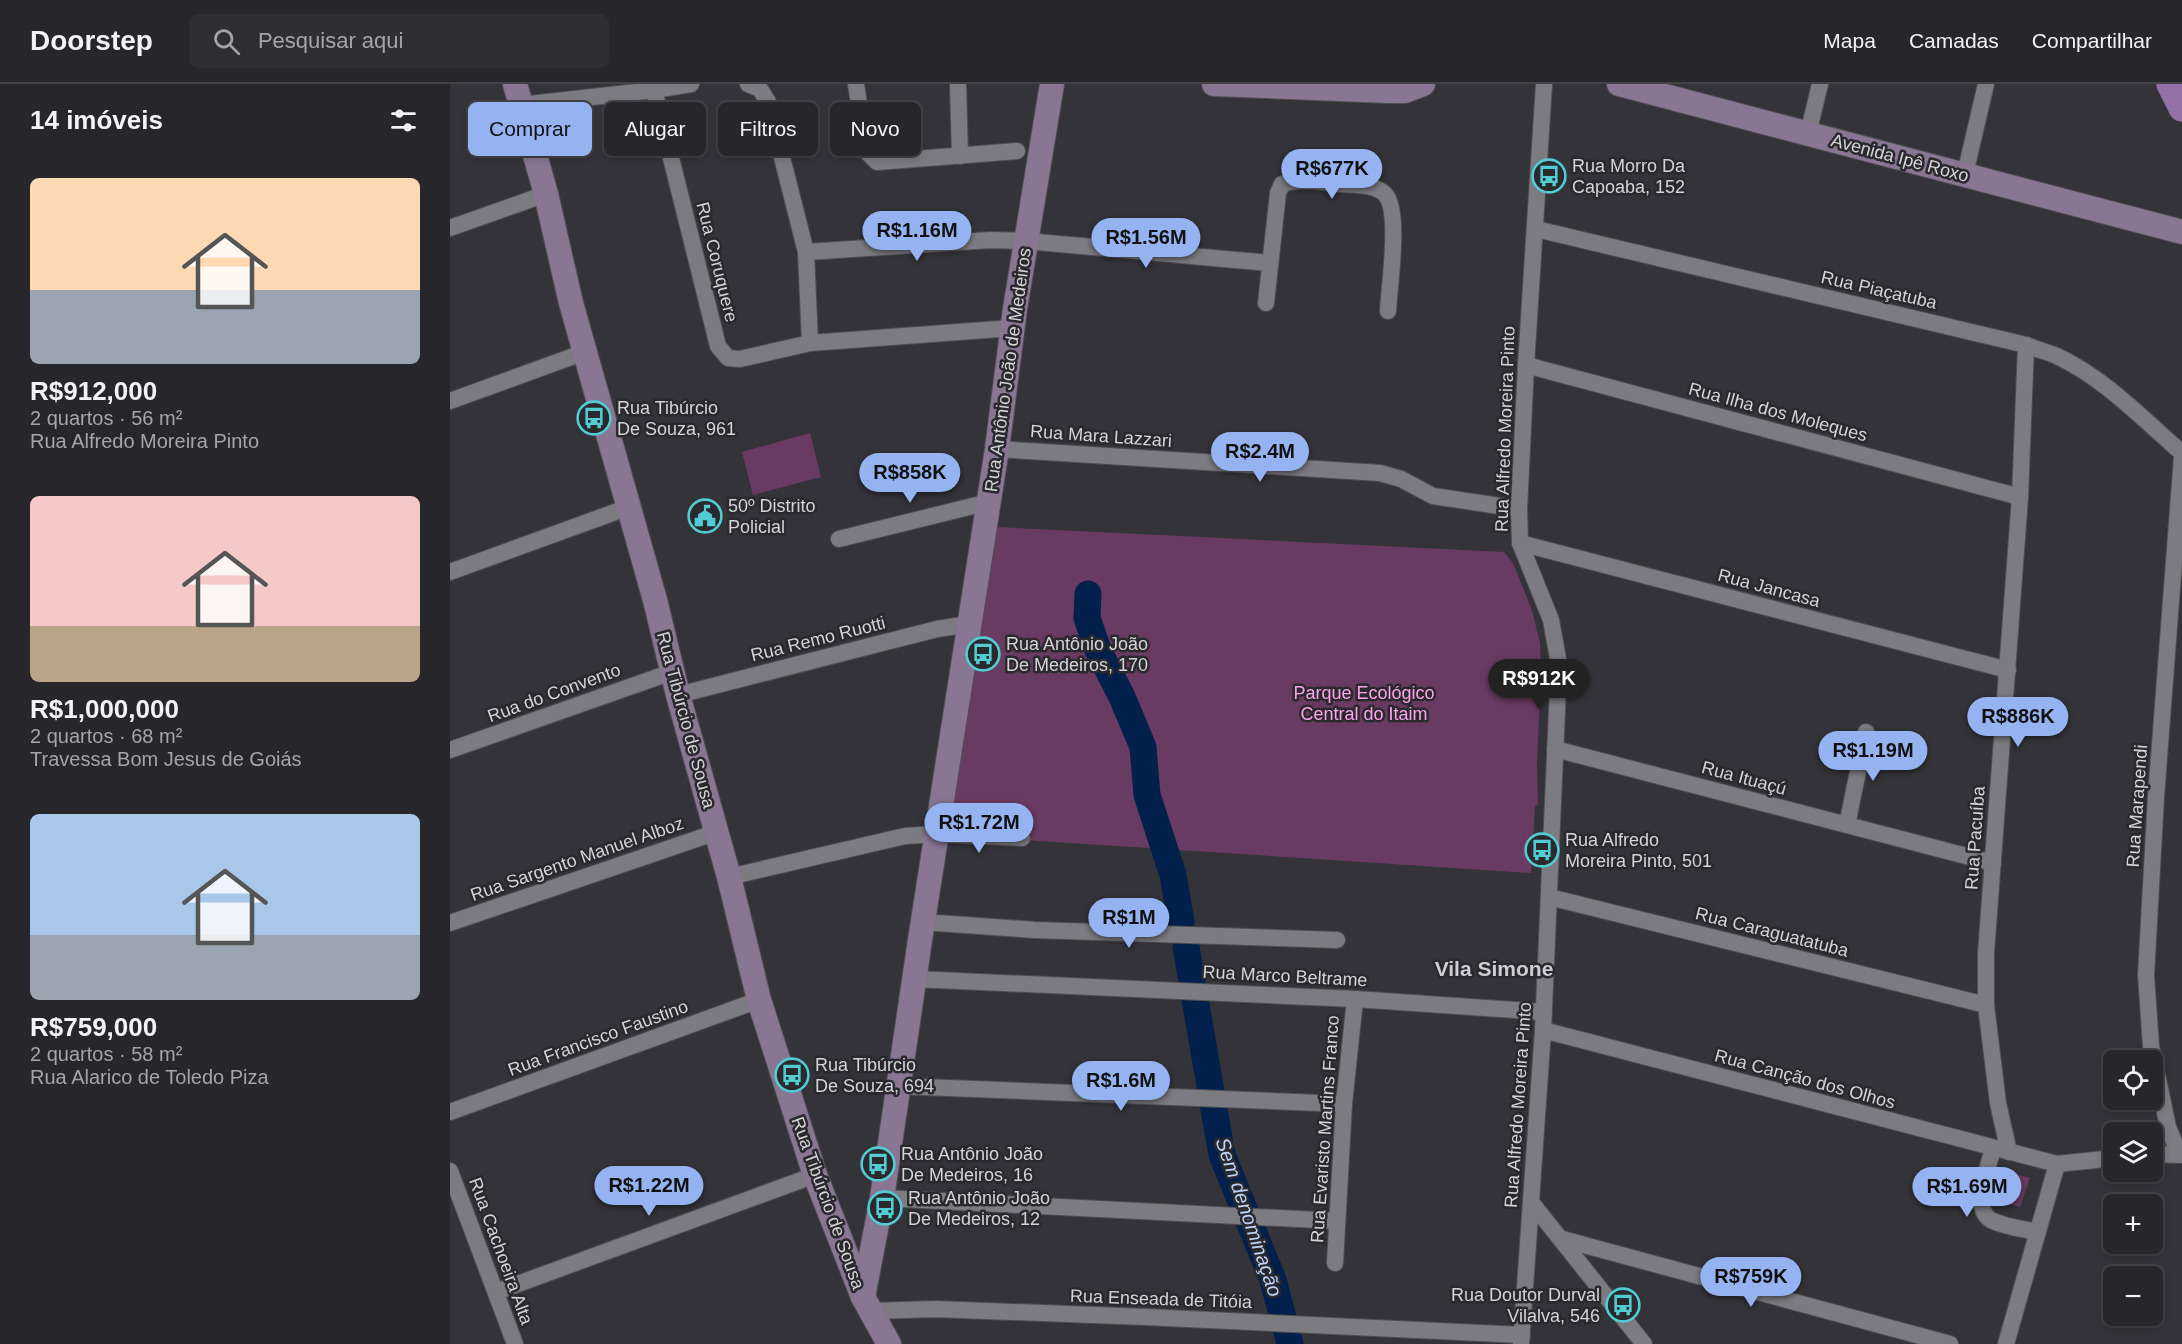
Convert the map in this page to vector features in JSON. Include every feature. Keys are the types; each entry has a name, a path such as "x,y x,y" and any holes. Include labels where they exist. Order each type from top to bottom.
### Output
{"main road":[{"path":"2170,84 2182,108"}],"street":[{"path":"518,95 654,90 691,84"},
{"path":"748,84 759,89 768,102 806,252 810,343"},
{"path":"856,84 865,144 872,159 877,162 1027,150"},
{"path":"958,84 960,156"},
{"name":"Rua Antônio João de Medeiros","path":"867,1304 898,1086 997,449 1026,240 1027,150 1052,84"},
{"path":"1214,84 1405,91 1423,84"},
{"name":"Rua Alfredo Moreira Pinto","path":"1521,1340 1543,1030 1559,664 1551,620 1520,543 1526,365 1544,84"},
{"name":"Avenida Ipê Roxo","path":"1619,84 1651,88 1808,134 2182,232"},
{"path":"1808,134 1820,84"},
{"path":"1965,174 1986,84"},
{"name":"Rua Coruquere","path":"654,90 718,346 728,358 740,359 810,343 1012,328"},
{"name":"Rua Tibúrcio de Sousa","path":"518,95 546,194 571,303 655,600 678,695 729,877 759,1000 814,1175 867,1304 887,1344"},
{"path":"1266,303 1275,204 1282,184 1296,180 1372,187 1388,199 1394,222 1388,311"},
{"path":"450,228 546,194"},
{"name":"Rua Piaçatuba","path":"1536,229 2026,345 2077,367 2113,392 2182,455"},
{"path":"806,252 991,240 1026,240 1269,263"},
{"name":"Rua Pacuíba","path":"2001,1150 1998,1103 1986,1005 1986,953 2020,497 2026,345"},
{"path":"450,401 585,352"},
{"name":"Rua Ilha dos Moleques","path":"1526,365 2020,497"},
{"name":"Rua Mara Lazzari","path":"997,449 1380,473 1401,479 1433,496 1520,509"},
{"name":"Rua Marapendi","path":"2181,1155 2168,1127 2156,1078 2151,1046 2146,975 2156,797 2182,455"},
{"path":"839,539 989,502"},
{"path":"450,572 629,507"},
{"name":"Rua Jancasa","path":"1520,543 2008,670"},
{"name":"Rua Remo Ruotti","path":"678,695 926,632 969,624"},
{"name":"Rua do Convento","path":"450,750 672,672"},
{"path":"1847,825 1866,732"},
{"name":"Rua Ituaçú","path":"1555,749 1993,863"},
{"name":"Rua Sargento Manuel Alboz","path":"450,923 717,832"},
{"path":"729,877 905,836 937,834 1022,838"},
{"name":"Rua Caraguatatuba","path":"1549,897 1986,1005"},
{"path":"923,922 1035,930 1337,940"},
{"name":"Rua Marco Beltrame","path":"915,979 1356,999 1544,1012"},
{"name":"Rua Evaristo Martins Franco","path":"1335,1263 1344,1104 1356,999"},
{"name":"Rua Francisco Faustino","path":"450,1112 759,1000"},
{"name":"Rua Canção dos Olhos","path":"1543,1030 2057,1164"},
{"path":"898,1086 1344,1104"},
{"path":"2001,1150 1981,1196 1981,1208 1985,1216 1993,1221 2038,1232"},
{"path":"2163,1154 2181,1155"},
{"path":"2007,1344 2057,1164 2103,1159"},
{"name":"Rua Cachoeira Alta","path":"450,1171 515,1344"},
{"path":"496,1292 814,1175"},
{"path":"882,1198 1337,1221"},
{"path":"1531,1202 1644,1344"},
{"path":"1562,1239 1950,1344"},
{"name":"Rua Enseada de Titóia","path":"867,1304 935,1310 1111,1316 1521,1340"}],"green space":[{"path":"810,433 821,477 753,495 742,452"},
{"name":"Parque Ecológico Central do Itaim","path":"997,527 1504,552 1513,563 1532,610 1540,643 1538,804 1535,806 1531,873 948,835"},
{"path":"2005,1171 2030,1178 2020,1207 1997,1200"}],"waterway":[{"path":"1088,594 1087,618 1098,650 1122,697 1143,747 1147,795 1173,875 1181,922"},
{"name":"Sem denominação","path":"1186,947 1222,1155 1273,1280 1290,1344"}],"place":[{"name":"Rua Morro Da Capoaba, 152","path":"1549,176"},
{"name":"Rua Tibúrcio De Souza, 961","path":"594,418"},
{"name":"50º Distrito Policial","path":"705,516"},
{"name":"Rua Antônio João De Medeiros, 170","path":"983,654"},
{"name":"Rua Alfredo Moreira Pinto, 501","path":"1542,850"},
{"name":"Rua Tibúrcio De Souza, 694","path":"792,1075"},
{"name":"Rua Antônio João De Medeiros, 16","path":"878,1164"},
{"name":"Rua Antônio João De Medeiros, 12","path":"885,1208"},
{"name":"Rua Doutor Durval Vilalva, 546","path":"1623,1305"}],"district":[{"name":"Vila Simone","path":"1494,968"}]}
